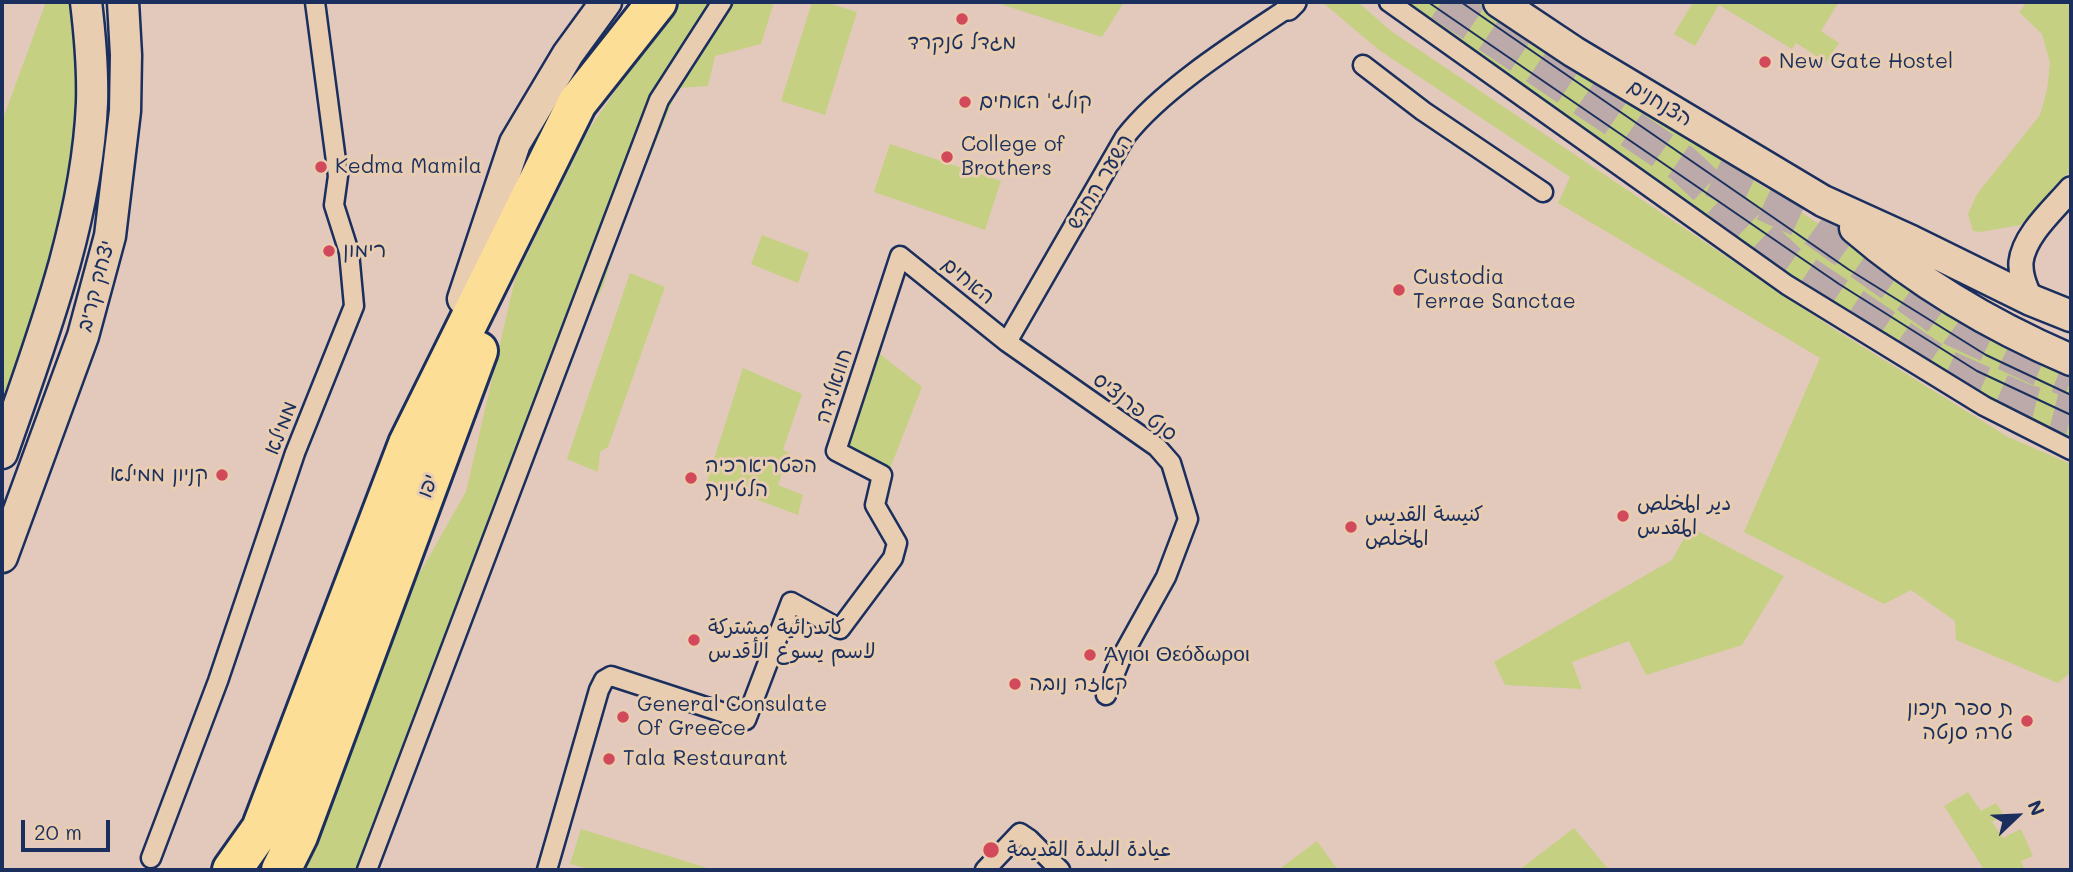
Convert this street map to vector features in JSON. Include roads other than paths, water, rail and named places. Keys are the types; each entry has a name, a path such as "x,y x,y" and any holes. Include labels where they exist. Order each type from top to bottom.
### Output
{"highway":[{"name":"יפו","path":"232,870 261,829 408,444 577,103 657,2"},
{"name":"יפו","path":"281,870 298,836 506,275 534,219 577,103"}],"street":[{"name":"יצחק קריב","path":"2,453 55,294 81,192 92,102 86,2"},
{"name":"יצחק קריב","path":"2,556 83,336 110,236 125,111 123,2"},
{"name":"ממילא","path":"151,858 218,681 295,453 354,306 349,252 334,205 338,176 315,2"},
{"name":"יפו","path":"408,444 475,268 515,143 568,54 606,2"},
{"path":"367,870 659,100 722,2"},
{"path":"1389,2 1787,285 1974,401 2071,450"},
{"name":"הצנחנים","path":"1499,2 1574,51 1823,201 2031,300 2071,316"},
{"name":"השער החדש","path":"1007,341 1125,137 1142,116 1209,63 1291,5"},
{"path":"1363,65 1423,111 1544,192"},
{"path":"2031,300 2023,279 2021,261 2028,242 2071,189"},
{"name":"הצנחנים","path":"1823,201 1866,238 1944,293 2022,339 2071,360"},
{"name":"האחים","path":"900,256 1007,341"},
{"name":"חוואלידה","path":"547,870 604,680 611,676 746,720 791,602 840,629 893,558 897,543 876,505 882,475 836,451 900,256"},
{"name":"סנט פרנציס","path":"1007,341 1157,447 1171,463 1188,519 1166,577 1121,658 1107,695"},
{"path":"985,870 1020,833 1060,870"}],"tunnel":[{"path":"1442,2 1683,164 1788,263 1942,367 2024,403 2071,415"},
{"path":"1713,178 1806,221 1955,328 2071,379"}],"tram line":[{"path":"1428,2 1839,284 1977,371 2071,415"},
{"path":"1461,2 1848,269 1986,355 2071,395"}],"place":[{"name":"מגדל טנקרד","path":"962,19"},
{"name":"New Gate Hostel","path":"1765,62"},
{"name":"קולג' האחים","path":"965,102"},
{"name":"College of Brothers","path":"947,157"},
{"name":"Kedma Mamila","path":"321,167"},
{"name":"רימון","path":"329,251"},
{"name":"Custodia Terrae Sanctae","path":"1399,290"},
{"name":"קניון ממילא","path":"222,475"},
{"name":"הפטריארכיה הלטינית","path":"691,478"},
{"name":"دير المخلص المقدس","path":"1623,516"},
{"name":"كنيسة القديس المخلص","path":"1351,527"},
{"name":"كاتدرائية مشتركة لاسم يسوع الأقدس","path":"694,640"},
{"name":"Άγιοι Θεόδωροι","path":"1090,655"},
{"name":"קאזה נובה","path":"1015,684"},
{"name":"General Consulate Of Greece","path":"623,717"},
{"name":"ת ספר תיכון טרה סנטה","path":"2027,721"},
{"name":"Tala Restaurant","path":"609,759"},
{"name":"عيادة البلدة القديمة","path":"991,850"}]}
